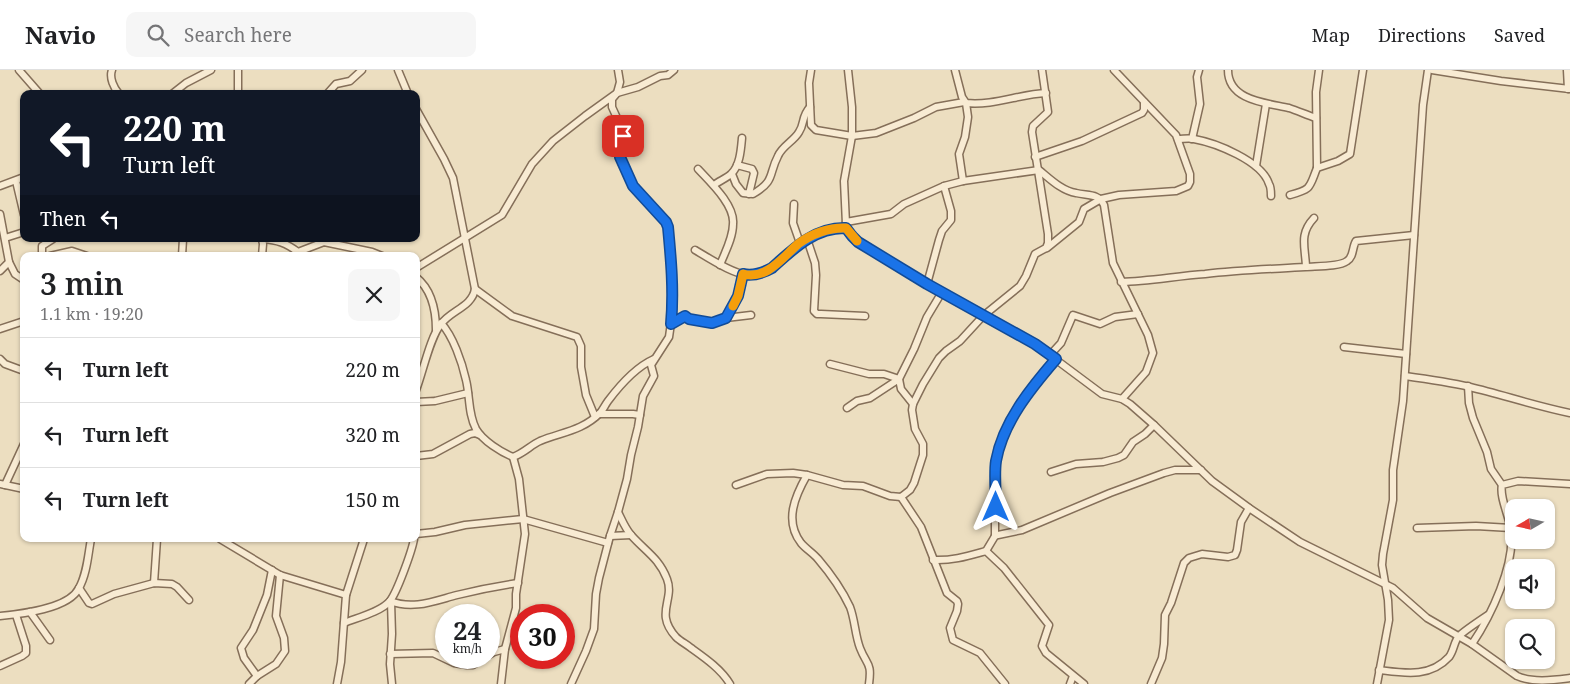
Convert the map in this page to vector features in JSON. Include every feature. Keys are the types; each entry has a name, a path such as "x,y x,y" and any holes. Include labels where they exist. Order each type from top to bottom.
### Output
{"street":[{"path":"19,70 36,90"},
{"path":"112,70 110,73 116,90"},
{"path":"177,90 186,83 211,70"},
{"path":"238,70 238,90"},
{"path":"331,90 336,84 350,81 362,70"},
{"path":"398,70 406,90"},
{"path":"571,684 594,629 596,594 609,539 618,512 643,396 654,376 651,365 669,337 673,306 668,227 666,222 633,186 620,157 622,129 612,107 612,99 617,93 620,82 618,70"},
{"path":"420,266 502,215 532,164 553,141 617,93 638,87 674,70"},
{"path":"811,70 809,83 811,125 816,130 852,136 876,133 936,107 1000,101 1046,93"},
{"path":"848,70 852,107 852,136 844,181 846,225 858,242 927,284 1035,344 1102,394 1122,399 1154,424 1212,481 1249,508 1300,542 1384,583 1400,594 1427,618 1472,644 1523,679 1550,682 1570,678"},
{"path":"955,70 968,117 959,154 963,181"},
{"path":"1042,70 1048,112 1033,126 1032,132 1048,234 1046,248"},
{"path":"736,484 767,474 793,473 842,485 863,486 890,496 901,497 910,490 914,483 924,454 924,444 913,422 913,404 938,358 960,341 983,316 1020,286 1035,254 1052,245 1080,222 1084,210 1101,198 1176,191 1188,186 1190,174 1178,139 1165,122 1114,70"},
{"path":"1192,139 1200,104 1199,70"},
{"path":"1228,70 1228,77 1239,93 1266,104 1291,109 1316,118"},
{"path":"1290,195 1306,190 1317,168 1316,92 1319,70"},
{"path":"1317,168 1338,161 1350,154 1363,70"},
{"path":"1378,684 1389,620 1388,600 1384,583 1383,554 1393,500 1392,470 1402,413 1423,105 1428,70"},
{"path":"1432,70 1569,89 1567,70"},
{"path":"1036,158 1082,141 1142,113 1144,102"},
{"path":"1256,166 1266,104"},
{"path":"732,174 739,190 749,194 753,194 766,184 771,178 778,154 798,134 804,113 810,107"},
{"path":"420,116 453,178 475,289 474,295 469,302 449,316 436,330 420,378"},
{"path":"714,185 732,174 737,165 742,138"},
{"path":"1178,139 1192,139 1230,152 1256,166 1269,182 1272,196"},
{"path":"737,165 752,170 754,173 749,194"},
{"path":"698,169 714,185 733,215 733,225 720,265"},
{"path":"695,250 720,265 750,276 772,268 807,238 846,225 891,214 904,204 944,186 963,181 1039,170 1068,191 1096,195 1101,198 1104,205 1113,263 1148,335 1153,354 1146,372 1122,399"},
{"path":"0,186 20,179"},
{"path":"16,181 20,198"},
{"path":"927,284 942,231 950,220 951,211 944,186"},
{"path":"794,204 793,223 800,243"},
{"path":"0,214 9,262 15,274 20,277"},
{"path":"1306,266 1304,234 1314,218"},
{"path":"5,238 20,233"},
{"path":"1121,282 1140,282 1254,269 1336,265 1346,262 1352,257 1356,241 1414,235"},
{"path":"807,238 815,263 814,311 817,314 865,316"},
{"path":"42,252 42,246 48,242"},
{"path":"282,242 298,252 324,242 372,252"},
{"path":"0,271 9,262"},
{"path":"726,318 738,296 743,274"},
{"path":"420,281 426,288 433,303 436,314 436,330"},
{"path":"475,289 512,316 577,337 581,346 581,367 586,395 597,415"},
{"path":"847,408 856,401 870,398 899,379 927,317 942,292"},
{"path":"933,560 953,560 986,551 995,536 996,459 1011,421 1030,389 1053,357 1073,315 1100,324 1116,317 1138,314"},
{"path":"671,324 685,316 689,319 712,323 726,318 751,315"},
{"path":"0,329 20,322"},
{"path":"441,323 452,337 466,380 470,413 480,435"},
{"path":"1344,347 1406,354"},
{"path":"0,359 5,364 20,370"},
{"path":"420,456 433,454 443,450 475,433 504,453 514,457 522,454 538,442 583,427 597,415 642,364 654,359"},
{"path":"830,364 869,374 884,374 899,379"},
{"path":"1405,376 1468,386 1532,402 1546,408 1570,412"},
{"path":"899,379 901,389 913,404"},
{"path":"1468,386 1473,418 1487,452 1491,469 1502,485 1502,496 1505,507"},
{"path":"420,402 435,401 468,393"},
{"path":"597,415 640,415"},
{"path":"1052,472 1076,464 1103,462 1118,458 1124,455 1133,442 1146,434 1154,424"},
{"path":"20,452 2,484 20,488"},
{"path":"502,684 505,649 516,608 525,534 520,479 514,457"},
{"path":"995,536 1022,530 1110,493 1164,473 1175,470 1201,470"},
{"path":"807,475 800,487 792,509 793,526 800,542 817,558 833,579 850,608 860,648 870,667 869,684"},
{"path":"1502,485 1518,481 1570,484"},
{"path":"901,497 921,527 947,593 957,601 957,611 950,628 952,640 980,654 1005,684"},
{"path":"1151,684 1162,658 1165,615 1171,603 1184,563 1189,558 1202,554 1228,557 1235,555 1241,522 1249,508"},
{"path":"618,512 623,524 631,535 655,557 668,580 669,594 665,611 670,629 676,637 719,670 730,684"},
{"path":"420,534 465,525 523,519 609,539 631,535"},
{"path":"525,534 537,522"},
{"path":"1417,528 1476,526 1505,528"},
{"path":"0,616 30,612 70,599 79,588 86,568 90,542"},
{"path":"154,584 157,542"},
{"path":"225,542 280,575 346,595"},
{"path":"336,684 341,662 346,595 363,542"},
{"path":"392,684 390,671 390,602 413,542"},
{"path":"1472,644 1482,630 1497,597 1510,549"},
{"path":"986,551 1004,568 1049,625 1043,641 1043,649 1049,657 1084,684"},
{"path":"257,676 244,658 241,648 253,630 267,595 272,570"},
{"path":"249,684 257,676 276,664 285,651 284,638 276,616 280,575"},
{"path":"344,623 380,609 390,602 407,606 422,604 518,583"},
{"path":"79,588 89,603 92,604 114,594 154,584 172,584 189,600"},
{"path":"30,612 50,640"},
{"path":"1379,670 1420,673 1429,671 1450,655 1459,636 1490,614"},
{"path":"0,666 26,653 26,646 16,615"},
{"path":"500,650 505,649"},
{"path":"390,654 435,654"},
{"path":"1070,684 1073,676"}],"slow traffic":[{"path":"733,306 738,296 743,274 750,276 772,268 807,238 832,230 846,228 857,241"}],"route":[{"path":"623,136 620,157 633,186 666,222 668,227 673,306 671,324 685,316 689,319 712,323 726,318 731,312 738,296 743,274 750,276 772,268 807,238 832,230 846,228 858,242 927,284 1035,344 1056,359 1030,389 1011,421 1002,443 995,468 996,507"}]}
